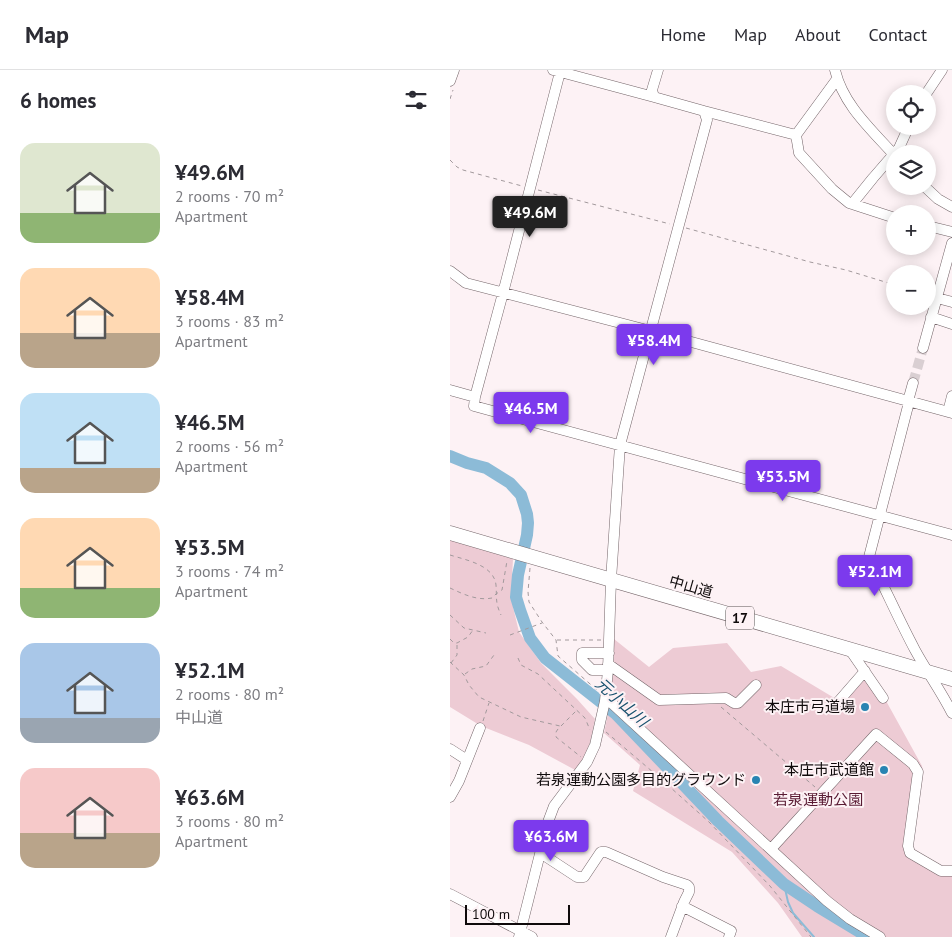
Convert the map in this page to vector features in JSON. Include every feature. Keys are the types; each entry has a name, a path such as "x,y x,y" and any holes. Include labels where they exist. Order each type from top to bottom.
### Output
{"highway":[{"name":"中山道","path":"450,533 952,679"}],"street":[{"path":"450,81 454,70"},
{"path":"654,97 652,90 658,70"},
{"path":"932,85 942,70"},
{"path":"796,135 556,71 474,406 952,535"},
{"path":"836,75 796,135 799,153 832,189 849,204 886,215"},
{"path":"836,75 844,93 861,119 886,146"},
{"path":"520,934 548,822 554,806 587,762 595,744 606,700 611,580 620,445 707,120 704,111"},
{"path":"852,204 886,164"},
{"path":"934,195 952,207"},
{"path":"936,228 952,232"},
{"path":"923,348 952,243"},
{"path":"450,271 466,283 950,412 952,396"},
{"path":"938,298 952,302"},
{"path":"932,317 952,324"},
{"path":"913,383 870,558 926,671 952,713"},
{"path":"450,390 475,397"},
{"path":"850,650 884,698"},
{"path":"609,653 582,653 582,660 592,670 608,667 659,700 726,698 734,703 738,703 756,685"},
{"path":"838,702 865,671"},
{"path":"606,700 827,901 850,919 880,937"},
{"path":"451,793 480,728"},
{"path":"771,849 876,734 913,764 918,772 908,846 910,853 941,871 952,872"},
{"path":"450,750 467,760"},
{"path":"540,855 545,856 580,878 584,877 600,853 606,852 663,877 688,885 689,892 671,937"},
{"path":"450,894 520,934 532,937"},
{"path":"682,906 731,931 728,937"}],"path":[{"path":"450,554 480,565 491,572 496,583 496,605 501,615"},
{"path":"450,588 463,594 487,599 492,598 502,590 521,554"},
{"path":"521,554 529,602 556,640 558,656 606,700"},
{"path":"450,615 464,628 486,633"},
{"path":"511,635 542,622"},
{"path":"457,643 468,637 473,630"},
{"path":"450,639 457,643"},
{"path":"556,640 609,640"},
{"path":"457,643 456,655 451,662 464,675 468,685 479,697 521,718 560,726"},
{"path":"464,675 472,669 486,666 494,655"},
{"path":"518,658 521,665 538,674 585,718 588,729 599,729 661,779 709,822 770,886 811,937"},
{"path":"480,728 490,702"},
{"path":"721,706 822,793"},
{"path":"576,710 560,726 556,732 556,737 587,762"}],"green space":[{"path":"450,539 513,559 513,607 519,632 541,663 595,719 588,752 577,771 529,745 481,726 450,707"},
{"name":"若泉運動公園","path":"614,639 649,667 673,648 727,643 751,672 781,666 836,699 865,673 885,699 922,766 923,774 912,851 941,868 952,869 952,937 802,937 778,903 732,852 633,791 640,765 604,733 610,704"}],"waterway":[{"name":"元小山川","path":"450,456 486,468 510,483 521,495 528,523 518,575 516,597 530,638 545,658 616,714 718,821 784,884 868,937"},
{"path":"784,884 788,902 793,913 814,937"}],"tunnel":[{"path":"913,383 923,348"}],"place":[{"name":"本庄市弓道場","path":"865,707"},
{"name":"本庄市武道館","path":"884,770"},
{"name":"若泉運動公園多目的グラウンド","path":"756,780"}]}
